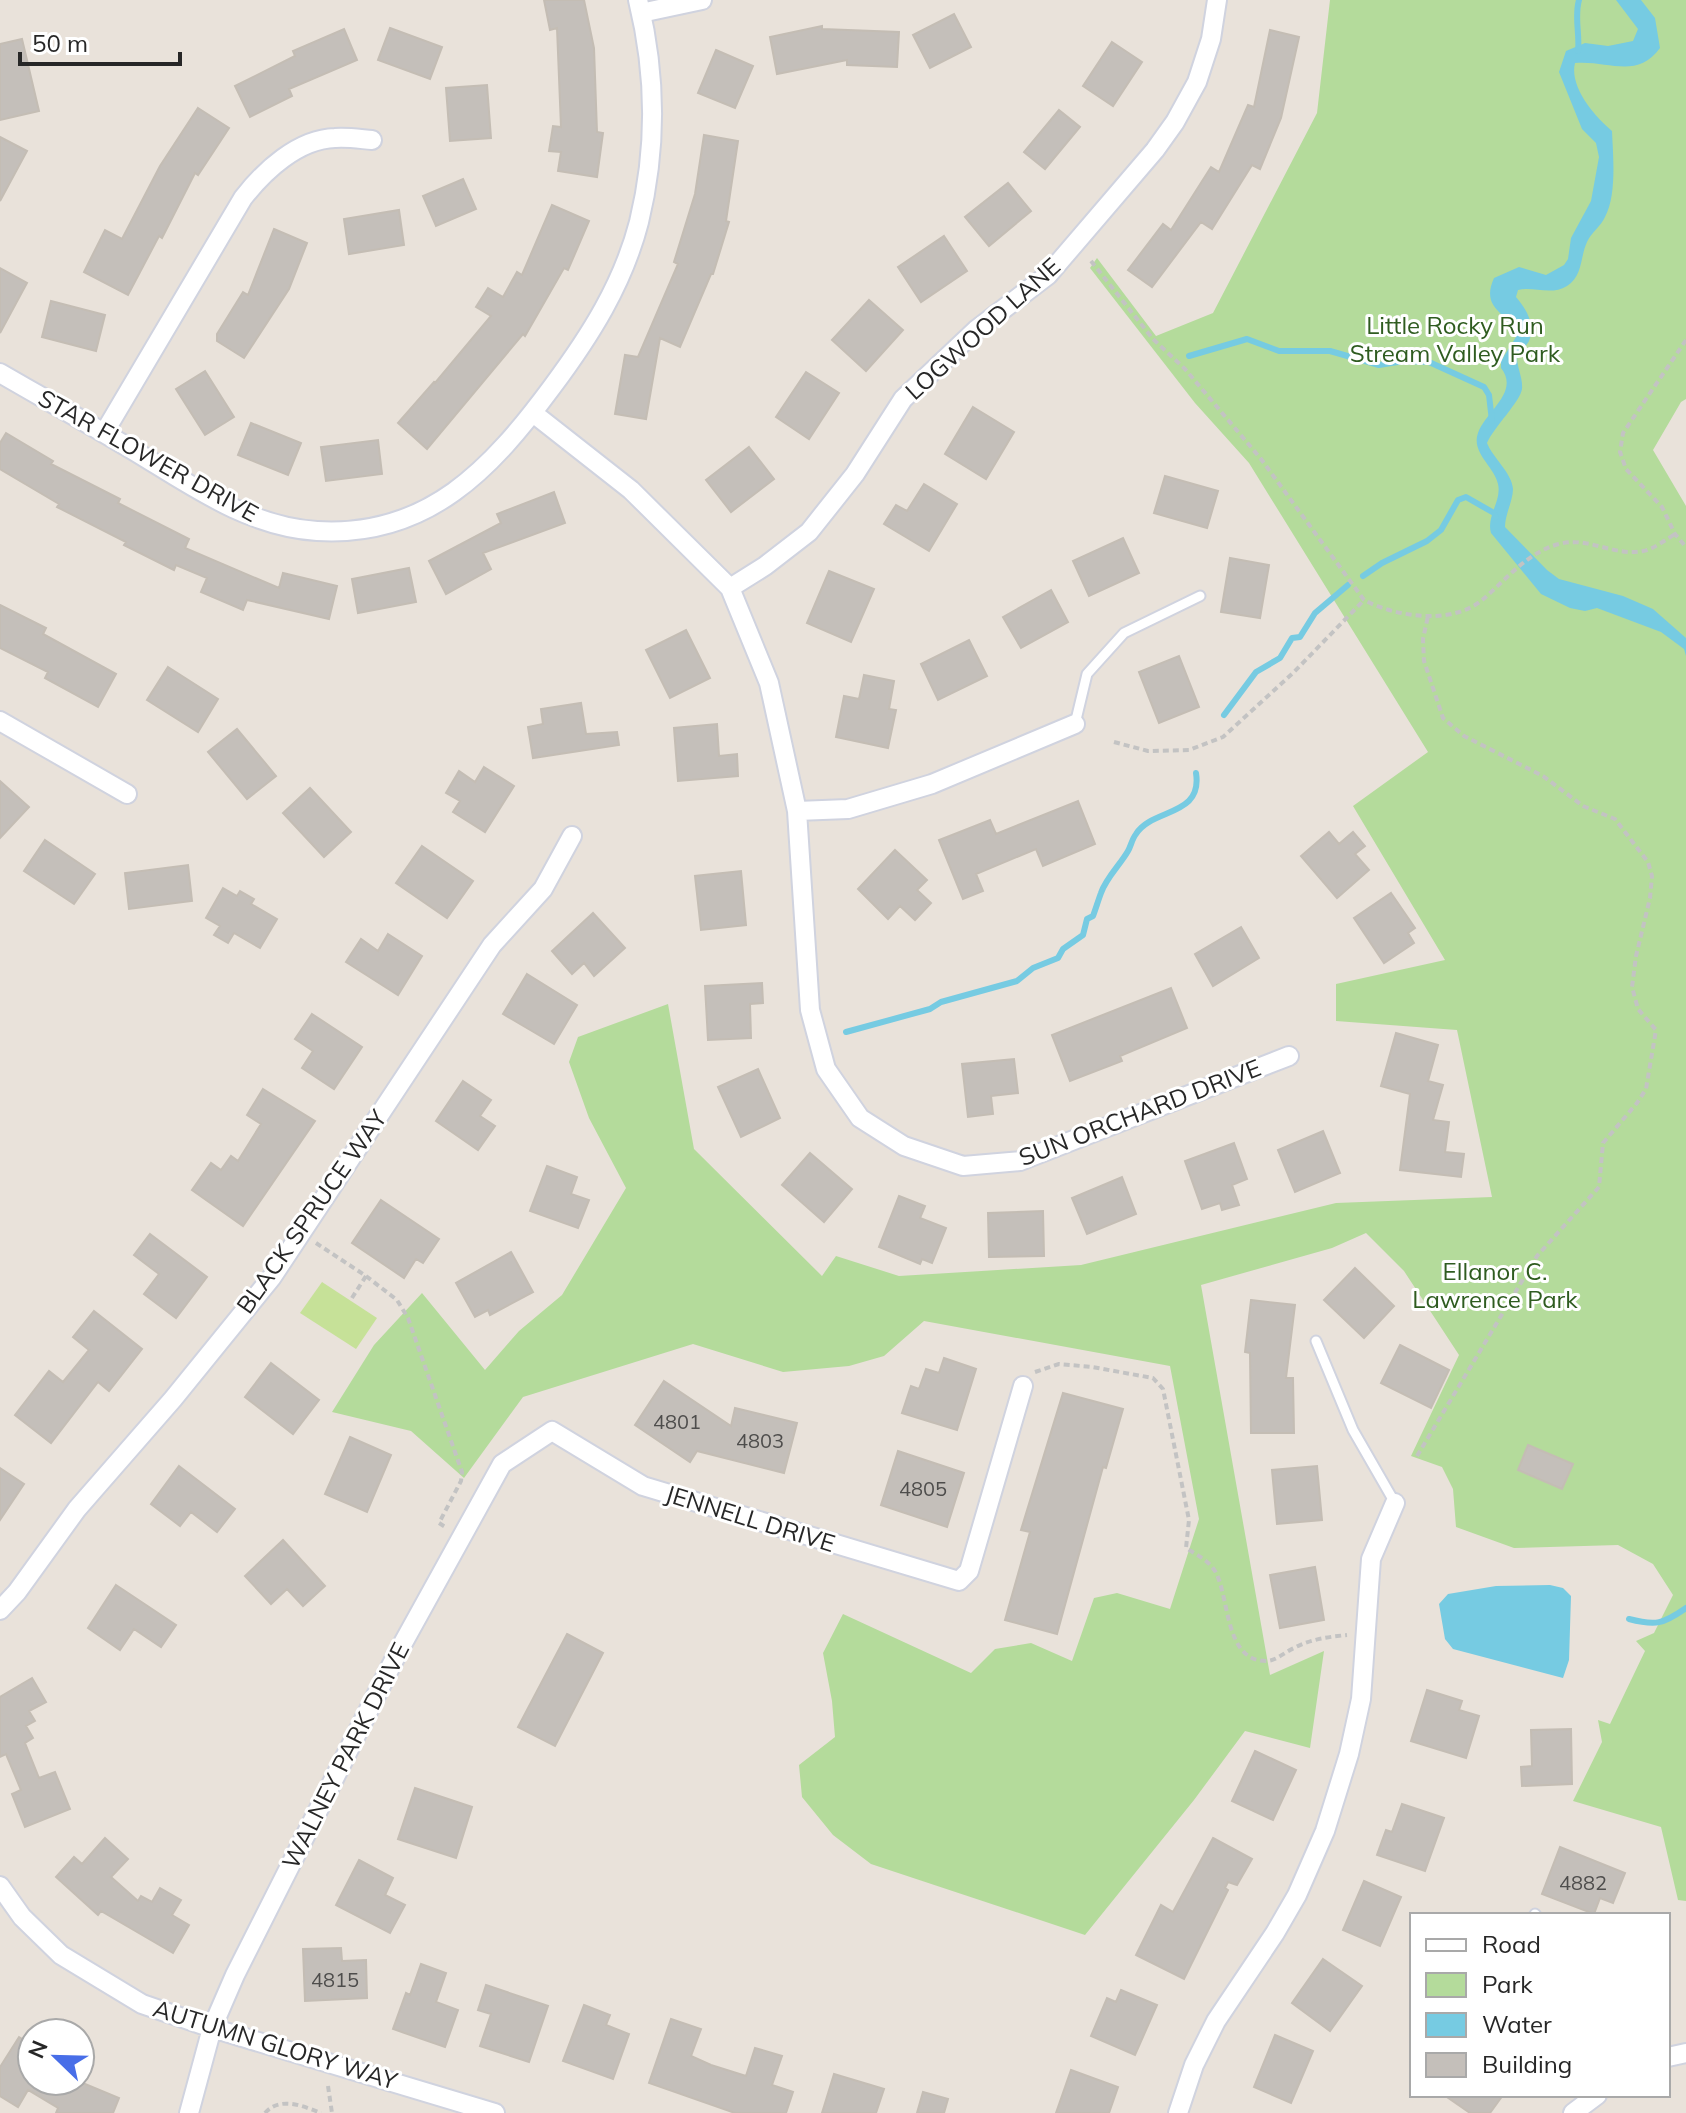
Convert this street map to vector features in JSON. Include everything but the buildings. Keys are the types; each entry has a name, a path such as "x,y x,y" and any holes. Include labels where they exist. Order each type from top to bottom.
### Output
{"street":[{"path":"640,7 702,0"},
{"name":"LOGWOOD LANE","path":"730,588 809,532 855,474 903,399 976,330 1048,275 1155,150 1197,82 1211,39 1217,0"},
{"name":"STAR FLOWER DRIVE","path":"0,373 246,514 293,528 342,532 394,522 441,501 481,472 533,413 583,344 625,266 649,166 653,117 648,46 640,7"},
{"path":"104,433 254,184 277,162 319,140 333,137 372,140"},
{"name":"SUN ORCHARD DRIVE","path":"533,413 631,490 730,588 769,683 797,811 810,1010 826,1069 860,1118 904,1146 963,1166 1020,1161 1289,1056"},
{"path":"0,721 127,794"},
{"path":"797,811 848,809 932,784 1075,724"},
{"name":"BLACK SPRUCE WAY","path":"0,1610 17,1592 77,1509 173,1399 272,1277 492,945 543,889 572,836"},
{"name":"JENNELL DRIVE","path":"552,1431 643,1486 959,1581 969,1571 1028,1380"},
{"name":"WALNEY PARK DRIVE","path":"189,2113 212,2028 235,1975 347,1751 502,1464 552,1431"},
{"path":"1178,2113 1194,2065 1211,2032 1290,1907 1325,1831 1349,1754 1361,1699 1371,1559 1395,1503"},
{"name":"AUTUMN GLORY WAY","path":"0,1886 22,1917 61,1955 142,2004 495,2113"},
{"path":"1573,2113 1594,2097"}],"lane":[{"path":"1075,724 1087,674 1124,633 1200,596"},
{"path":"1316,1341 1353,1430 1395,1503"}],"path":[{"path":"1091,261 1153,339 1185,369 1261,459 1364,600 1378,608 1428,616 1457,612 1478,603 1507,575 1545,548 1568,542 1586,542 1626,553 1645,551 1675,534"},
{"path":"1686,340 1623,433 1620,452 1626,469 1662,507 1675,534 1686,547"},
{"path":"1114,742 1148,751 1189,750 1223,737 1294,672 1364,600"},
{"path":"1417,1456 1537,1256 1599,1187 1603,1143 1646,1089 1656,1030 1638,1009 1632,987 1650,898 1652,876 1648,862 1615,819 1583,806 1543,776 1464,736 1443,718 1424,661 1423,639 1428,616"},
{"path":"316,1243 397,1300 408,1318 462,1472 461,1481 439,1523 447,1528"},
{"path":"350,1301 366,1276"},
{"path":"1028,1380 1059,1364 1153,1378 1163,1389 1189,1520 1186,1548 1208,1563 1216,1573 1233,1635 1241,1649 1252,1657 1267,1661 1319,1638 1350,1635"},
{"path":"328,2086 332,2113"},
{"path":"265,2113 272,2106 287,2103 321,2113"}],"green space":[{"path":"1330,0 1686,0 1686,399 1681,402 1653,450 1686,506 1686,1901 1678,1900 1661,1827 1573,1801 1602,1742 1598,1720 1610,1724 1645,1651 1636,1641 1654,1633 1673,1595 1653,1564 1618,1545 1514,1548 1456,1527 1453,1489 1442,1467 1411,1456 1459,1355 1404,1271 1366,1233 1332,1248 1201,1285 1270,1675 1324,1651 1310,1748 1245,1731 1194,1800 1085,1935 871,1864 833,1835 802,1797 799,1765 835,1737 823,1653 843,1614 971,1673 995,1649 1031,1643 1072,1661 1094,1598 1117,1593 1170,1609 1199,1519 1170,1366 924,1321 884,1356 849,1366 783,1372 693,1344 523,1397 464,1478 411,1431 332,1412 374,1345 422,1293 485,1370 519,1331 562,1295 626,1188 589,1118 569,1062 578,1037 668,1004 694,1149 822,1276 836,1256 899,1276 1081,1265 1336,1203 1492,1197 1457,1030 1336,1021 1336,984 1445,960 1353,806 1428,752 1249,463 1195,403 1090,268 1097,258 1156,336 1213,313 1317,113"},
{"path":"322,1282 377,1318 356,1349 300,1313"}],"water":[{"path":"1616,0 1641,0 1655,18 1660,48 1651,58 1632,66 1575,63 1574,72 1580,91 1591,110 1612,131 1613,175 1609,208 1587,242 1579,272 1572,282 1555,290 1518,290 1516,297 1531,323 1529,341 1517,357 1522,389 1487,443 1512,483 1513,494 1505,527 1559,579 1623,596 1653,609 1686,638 1686,656 1684,649 1661,632 1597,608 1585,611 1570,608 1541,594 1491,533 1499,490 1496,477 1480,453 1477,440 1482,425 1504,393 1507,385 1501,361 1516,337 1490,298 1494,278 1519,267 1546,275 1564,265 1571,238 1591,201 1599,157 1596,143 1582,129 1559,72 1566,51 1585,43 1608,46 1633,41 1638,29"},
{"path":"1550,1585 1563,1588 1571,1596 1569,1660 1563,1678 1453,1649 1445,1639 1439,1604 1448,1594 1496,1586"}],"waterway":[{"path":"1578,51 1579,0"},
{"path":"1189,356 1247,339 1279,351 1330,351 1379,365 1404,361 1429,362 1484,387 1489,395 1492,421"},
{"path":"1363,576 1441,530 1458,500 1466,497 1496,517"},
{"path":"1224,715 1256,672 1280,658 1292,638 1300,637 1315,613 1348,585"},
{"path":"846,1032 1017,981 1033,968 1058,958 1063,949 1083,935 1087,919 1093,916 1103,887 1136,834 1143,826 1184,805 1192,797 1196,773"},
{"path":"1629,1619 1659,1622 1686,1608"}],"park label":[{"name":"Little Rocky Run Stream Valley Park","path":"1455,340"},
{"name":"Ellanor C. Lawrence Park","path":"1495,1286"}]}
